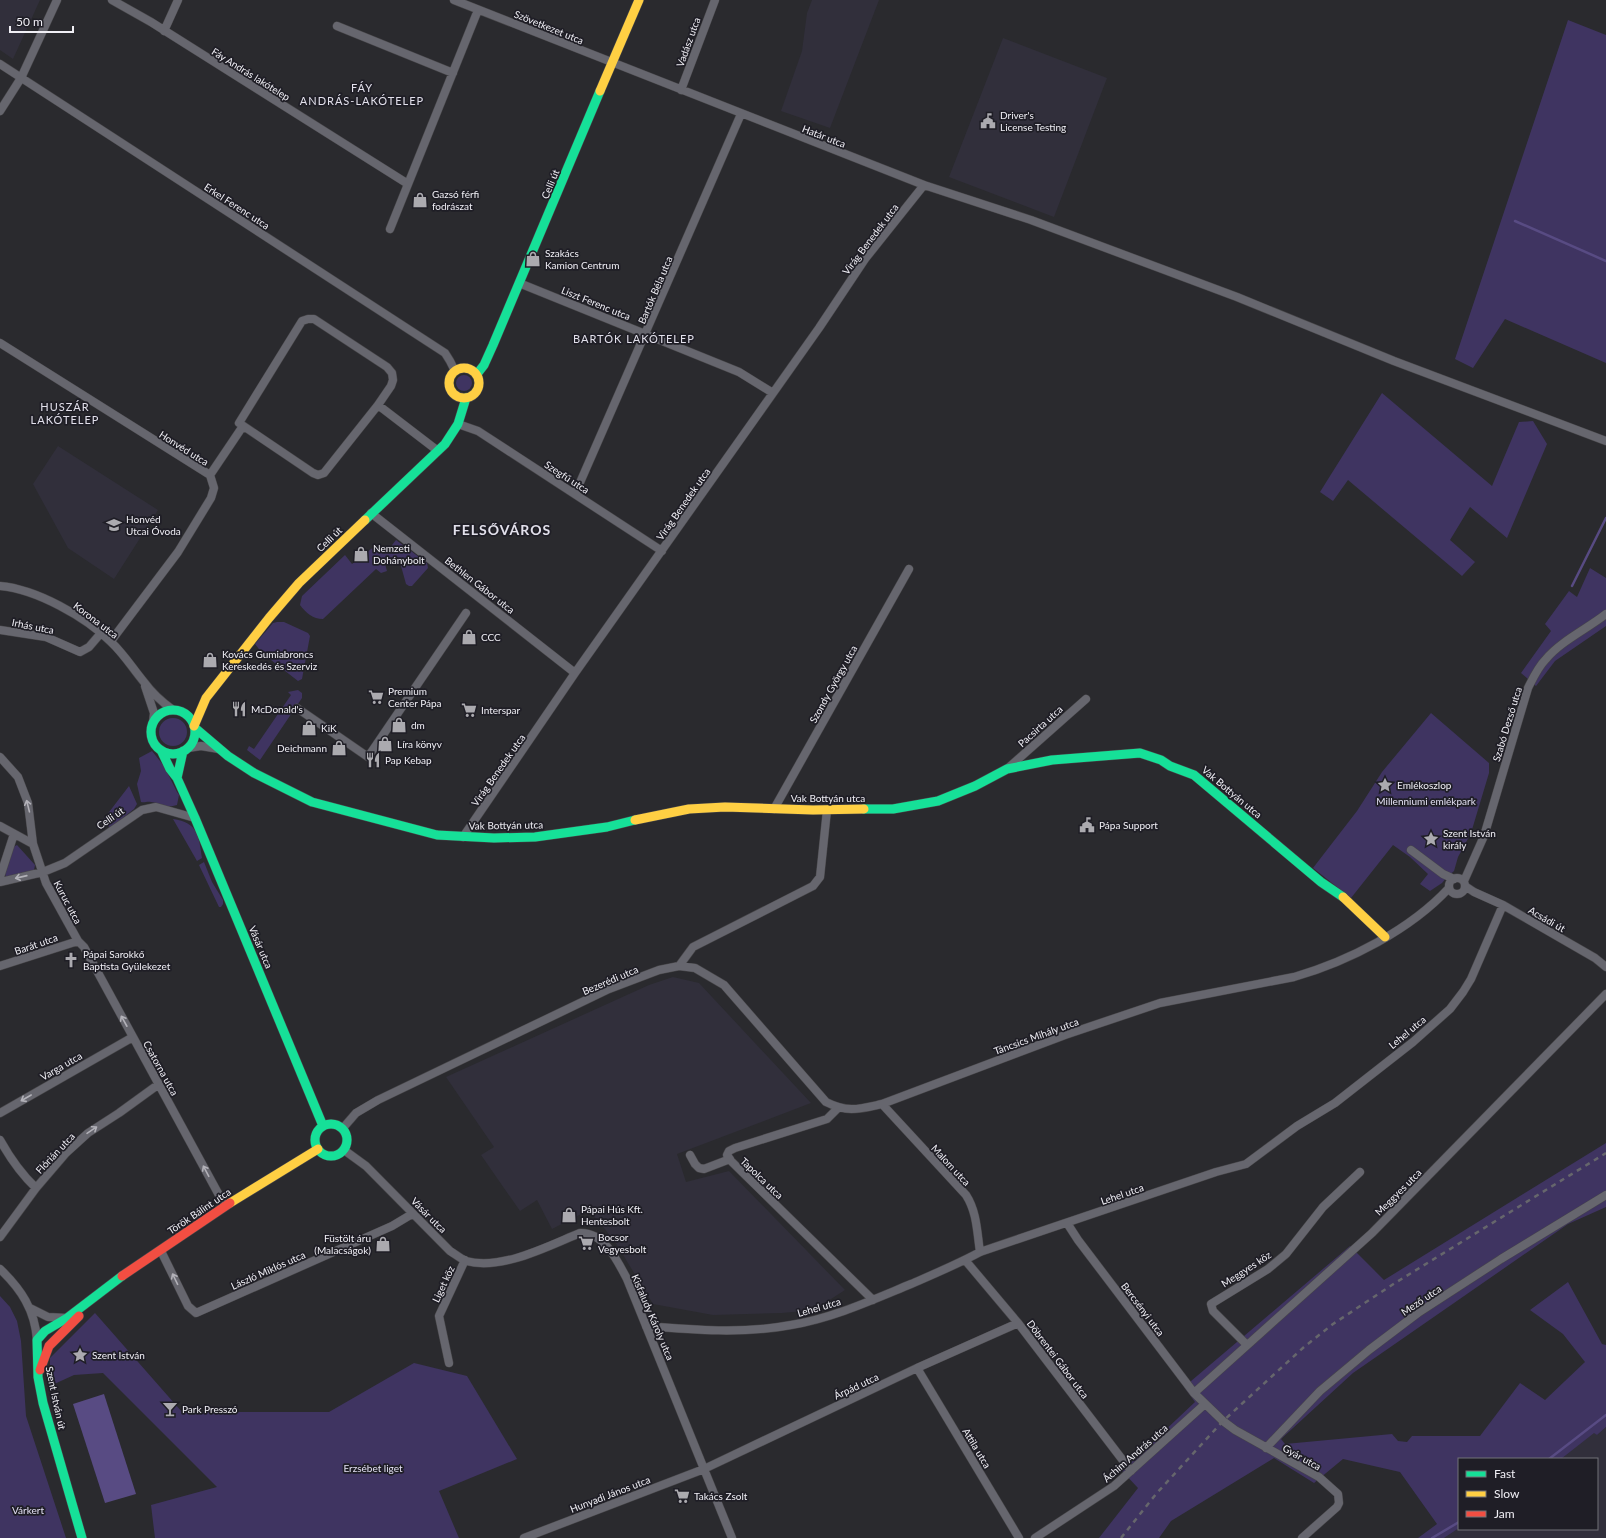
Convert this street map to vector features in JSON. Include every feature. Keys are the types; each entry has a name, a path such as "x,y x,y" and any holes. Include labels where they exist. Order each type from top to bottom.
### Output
{"street":[{"path":"0,111 21,78 58,0"},
{"name":"Fáy András lakótelep","path":"112,0 126,7 408,184"},
{"path":"164,31 178,0"},
{"name":"Szövetkezet utca","path":"454,0 613,64"},
{"name":"Celli út","path":"195,727 206,698 269,618 299,583 445,444 458,424 466,398 471,397 479,389 480,384 477,374 484,365 639,0"},
{"name":"Vadász utca","path":"681,90 715,0"},
{"path":"390,229 478,10"},
{"path":"337,26 453,73"},
{"name":"Erkel Ferenc utca","path":"0,64 445,353 455,372"},
{"name":"Határ utca","path":"613,64 924,185 1030,220 1237,297 1394,361 1606,441"},
{"name":"Bartók Béla utca","path":"575,494 741,114"},
{"name":"Virág Benedek utca","path":"464,837 575,674 773,393 865,259 924,185"},
{"name":"Liszt Ferenc utca","path":"519,283 739,372 773,393"},
{"path":"308,319 314,319 387,367 392,372 393,380 391,386 378,406 324,473 318,475 239,423 302,321 308,319"},
{"name":"Honvéd utca","path":"0,344 210,475 214,488 211,498 178,552 111,641"},
{"path":"466,398 461,398 452,392 449,381 455,372 464,368 469,368 477,374"},
{"path":"378,406 438,451"},
{"name":"Szegfű utca","path":"458,424 478,431 662,551"},
{"path":"210,475 243,426"},
{"name":"Bethlen Gábor utca","path":"371,513 575,674"},
{"name":"Szondy György utca","path":"774,809 909,569"},
{"name":"Korona utca","path":"0,586 40,597 74,613 111,641 133,666 143,682 159,699 183,709"},
{"path":"297,708 368,757 466,613"},
{"name":"Szabó Dezső utca","path":"1457,885 1469,868 1484,836 1528,688 1537,671 1553,652 1606,614"},
{"name":"Irhás utca","path":"0,630 46,637 80,652 89,647 101,633"},
{"name":"Korona utca","path":"143,682 154,713 153,723"},
{"name":"Celli út","path":"183,709 206,698"},
{"name":"Pacsirta utca","path":"1007,769 1086,699"},
{"path":"177,778 186,750 194,740 195,727 183,709 165,712 158,716 153,723 152,736 154,742 162,750 172,754 186,750"},
{"name":"Vak Bottyán utca","path":"195,727 219,749 254,773 312,802 437,836 494,838 535,837 576,832 607,827 646,817 689,809 725,807 827,810 893,809 938,801 975,786 1007,769 1047,761 1140,753 1161,760 1170,766 1194,775 1321,882 1338,893 1385,937"},
{"name":"Vak Bottyán utca","path":"186,750 201,746 219,749"},
{"name":"Vásár utca","path":"162,750 170,769 177,778 195,818 323,1126"},
{"name":"Kuruc utca","path":"0,757 18,777 28,803 33,844 46,883 78,941"},
{"name":"Celli út","path":"0,882 43,872 65,863 142,810 156,807 195,818"},
{"path":"679,966 693,947 813,886 820,878 827,810"},
{"path":"0,826 33,844"},
{"path":"0,877 14,834"},
{"path":"1411,850 1457,885"},
{"name":"Táncsics Mihály utca","path":"679,966 695,968 724,986 826,1102 838,1108 855,1110 882,1104 1160,1002 1294,977 1315,971 1352,956 1406,925 1457,885"},
{"name":"Acsádi út","path":"1457,885 1503,905 1595,958 1606,967"},
{"name":"Lehel utca","path":"646,1326 720,1330 772,1328 811,1321 874,1300 980,1252 1216,1172 1246,1164 1297,1126 1335,1103 1413,1042 1450,1008 1472,979 1503,905"},
{"name":"Barát utca","path":"0,966 78,941"},
{"name":"Csatorna utca","path":"78,941 84,947 225,1206"},
{"name":"Bezerédi utca","path":"343,1128 356,1113 385,1097 609,989 659,970 679,966"},
{"name":"Meggyes utca","path":"1194,1393 1372,1233 1606,994"},
{"name":"Varga utca","path":"0,1113 133,1037"},
{"name":"Flórián utca","path":"0,1237 36,1188 66,1154 88,1133 159,1084"},
{"name":"Malom utca","path":"882,1104 972,1203 980,1252"},
{"name":"Tapolca utca","path":"838,1108 827,1119 735,1148 729,1151 727,1155 874,1300"},
{"path":"333,1124 343,1128 347,1139 344,1150 336,1156 321,1153 315,1139 316,1134 323,1126 333,1124"},
{"path":"0,1140 7,1153 25,1178 36,1188"},
{"name":"Török Bálint utca","path":"38,1336 67,1318 124,1275 225,1206 318,1149"},
{"name":"Vásár utca","path":"344,1150 366,1166 450,1251 465,1260"},
{"path":"690,1155 695,1164 699,1168 704,1169 730,1159"},
{"name":"Meggyes köz","path":"1247,1345 1213,1311 1211,1304 1268,1269 1286,1254 1323,1207 1360,1172"},
{"name":"Mező utca","path":"1266,1448 1320,1391 1358,1359 1418,1313 1606,1195"},
{"name":"László Miklós utca","path":"161,1251 190,1308 196,1313 392,1226 412,1214"},
{"name":"Bercsényi utca","path":"1067,1223 1078,1240 1194,1393 1205,1404"},
{"name":"Kisfaludy Károly utca","path":"465,1260 482,1264 503,1261 536,1251 580,1233 594,1235 606,1245 622,1270 732,1538"},
{"name":"Liget köz","path":"449,1363 439,1316 465,1260"},
{"name":"Döbrentei Gábor utca","path":"965,1260 1018,1323 1131,1471"},
{"name":"Szent István út","path":"0,1270 17,1285 30,1308 38,1336 38,1377 43,1403 82,1538"},
{"name":"Török Bálint utca","path":"38,1377 49,1346 97,1296"},
{"path":"30,1308 48,1317 67,1318"},
{"name":"Árpád utca","path":"704,1469 917,1368 1018,1323"},
{"path":"38,1336 46,1337 60,1334"},
{"name":"Attila utca","path":"917,1368 1019,1538"},
{"name":"Gyár utca","path":"1205,1404 1235,1430 1319,1477 1338,1494 1339,1503 1337,1507 1302,1538"},
{"name":"Áchim András utca","path":"1035,1538 1114,1486 1205,1404"},
{"name":"Hunyadi János utca","path":"527,1538 704,1469"}],"shaded area":[{"path":"0,0 40,0 13,59 0,50"},
{"path":"812,0 879,0 830,128 781,111 802,51 807,13"},
{"path":"1003,38 1107,78 1054,217 949,177"},
{"path":"58,446 158,510 114,579 68,548 33,484"},
{"path":"673,977 699,983 811,1103 677,1154 686,1182 729,1171 845,1290 814,1310 782,1313 713,1315 653,1304 617,1245 598,1220 587,1211 552,1229 537,1200 520,1211 481,1155 494,1147 446,1077 649,985"},
{"path":"104,1394 136,1494 105,1503 73,1404"},
{"path":"1606,1427 1606,1538 1444,1538 1458,1529 1458,1530 1598,1530 1598,1458 1562,1458 1594,1432 1597,1435"}],"green space":[{"path":"1568,20 1606,35 1606,363 1505,319 1473,368 1455,359"},
{"path":"464,375 470,377 472,383 470,389 464,391 458,389 456,383 458,377"},
{"path":"1382,393 1492,486 1519,422 1533,421 1547,444 1507,538 1470,507 1450,540 1475,562 1462,576 1348,480 1333,501 1320,492"},
{"path":"396,540 427,563 428,568 412,586 406,584 401,566 392,557 384,560 387,571 381,573 376,569 323,619 310,615 300,605 302,596 345,555 352,564 375,546 385,554"},
{"path":"1590,568 1606,578 1606,626 1555,661 1536,686 1521,673 1551,631 1545,624 1569,591 1577,597"},
{"path":"284,622 308,633 310,636 302,679 298,681 262,653 255,644 273,623"},
{"path":"298,690 302,693 302,698 260,760 247,750 249,746 254,749 291,695 288,692"},
{"name":"Millenniumi emlékpark","path":"1431,713 1489,763 1489,773 1471,833 1458,857 1454,871 1442,883 1430,891 1420,884 1428,874 1410,857 1393,845 1351,898 1313,868 1357,811 1382,772"},
{"path":"173,718 183,722 187,732 183,742 173,746 163,742 159,732 163,722"},
{"path":"152,751 164,766 179,795 177,805 166,806 150,802 141,802 137,784 141,771 139,758"},
{"path":"129,786 137,804 134,809 110,828 103,820"},
{"path":"173,819 188,823 196,832 200,843 202,858 197,861"},
{"path":"17,845 35,865 34,870 7,877 5,875 13,847"},
{"path":"204,862 212,882 223,900 221,907 219,907 199,865"},
{"path":"1606,1143 1606,1207 1568,1224 1353,1373 1281,1439 1285,1444 1392,1434 1398,1441 1407,1442 1412,1436 1480,1436 1520,1383 1545,1400 1585,1362 1563,1334 1530,1310 1568,1282 1602,1344 1606,1345 1606,1427 1597,1435 1594,1433 1562,1458 1458,1458 1458,1529 1444,1538 1418,1538 1437,1524 1400,1472 1343,1459 1314,1483 1274,1458 1171,1521 1159,1538 1099,1538 1138,1488 1122,1471 1195,1402 1184,1387 1350,1246 1384,1280"},
{"name":"Várkert","path":"0,1296 10,1307 17,1321 21,1341 26,1416 66,1538 0,1538"},
{"name":"Erzsébet liget","path":"95,1313 182,1412 329,1412 414,1363 467,1376 517,1459 439,1491 459,1538 155,1538 151,1505 217,1487 103,1373 74,1375 50,1386 50,1358"}],"waterway":[{"path":"1515,221 1606,261"},
{"path":"1572,586 1606,518"},
{"path":"1550,1458 1606,1415"},
{"path":"1432,1538 1458,1523"}],"railway":[{"path":"1121,1538 1156,1494 1223,1421 1304,1347 1333,1324 1395,1283 1606,1153"}],"traffic: fast":[{"path":"477,374 484,365 493,345 600,91"},
{"path":"365,520 445,444 458,424 466,398"},
{"path":"173,710 185,714 191,720 195,732 191,744 185,750 173,754 161,750 155,744 151,732 155,720 161,714 173,710"},
{"path":"195,728 228,756 254,773 312,802 437,835 494,838 535,837 607,827 635,820"},
{"path":"161,750 170,769 177,778 195,818 323,1126"},
{"path":"177,778 183,751"},
{"path":"864,809 893,809 938,801 975,786 1007,769 1052,760 1140,753 1161,760 1170,766 1194,775 1321,882 1343,897"},
{"path":"328,1124 334,1124 344,1131 347,1140 346,1146 340,1153 334,1156 328,1156 318,1149 315,1143 315,1137 322,1127 328,1124"},
{"path":"82,1538 43,1403 38,1377 37,1340 45,1331 67,1318 122,1276"}],"traffic: slow":[{"path":"600,91 639,0"},
{"path":"464,368 475,372 479,383 475,394 464,398 453,394 449,383 453,372 464,368"},
{"path":"194,726 206,698 269,618 299,583 365,520"},
{"path":"635,820 689,809 725,807 813,810 864,809"},
{"path":"1343,897 1385,937"},
{"path":"230,1203 318,1149"}],"traffic: jam":[{"path":"122,1276 230,1203"},
{"path":"40,1370 49,1346 79,1316"}],"place":[{"name":"Driver's License Testing","path":"988,121"},
{"name":"Gazsó férfi fodrászat","path":"420,200"},
{"name":"Szakács Kamion Centrum","path":"533,259"},
{"name":"Honvéd Utcai Óvoda","path":"114,525"},
{"name":"Nemzeti Dohánybolt","path":"361,554"},
{"name":"CCC","path":"469,637"},
{"name":"Kovács Gumiabroncs Kereskedés és Szerviz","path":"210,660"},
{"name":"Premium Center Pápa","path":"376,697"},
{"name":"McDonald's","path":"239,709"},
{"name":"Interspar","path":"469,710"},
{"name":"dm","path":"399,725"},
{"name":"KiK","path":"309,728"},
{"name":"Líra könyv","path":"385,744"},
{"name":"Deichmann","path":"339,748"},
{"name":"Pap Kebap","path":"373,760"},
{"name":"Emlékoszlop","path":"1385,785"},
{"name":"Pápa Support","path":"1087,825"},
{"name":"Szent István király","path":"1431,839"},
{"name":"Pápai Sarokkő Baptista Gyülekezet","path":"71,960"},
{"name":"Pápai Hús Kft. Hentesbolt","path":"569,1215"},
{"name":"Bocsor Vegyesbolt","path":"586,1243"},
{"name":"Füstölt áru (Malacságok)","path":"383,1244"},
{"name":"Szent István","path":"80,1355"},
{"name":"Park Presszó","path":"170,1409"},
{"name":"Takács Zsolt","path":"682,1496"}],"district":[{"name":"FÁY ANDRÁS-LAKÓTELEP","path":"362,94"},
{"name":"BARTÓK LAKÓTELEP","path":"634,339"},
{"name":"HUSZÁR LAKÓTELEP","path":"65,413"},
{"name":"FELSŐVÁROS","path":"502,530"}]}
